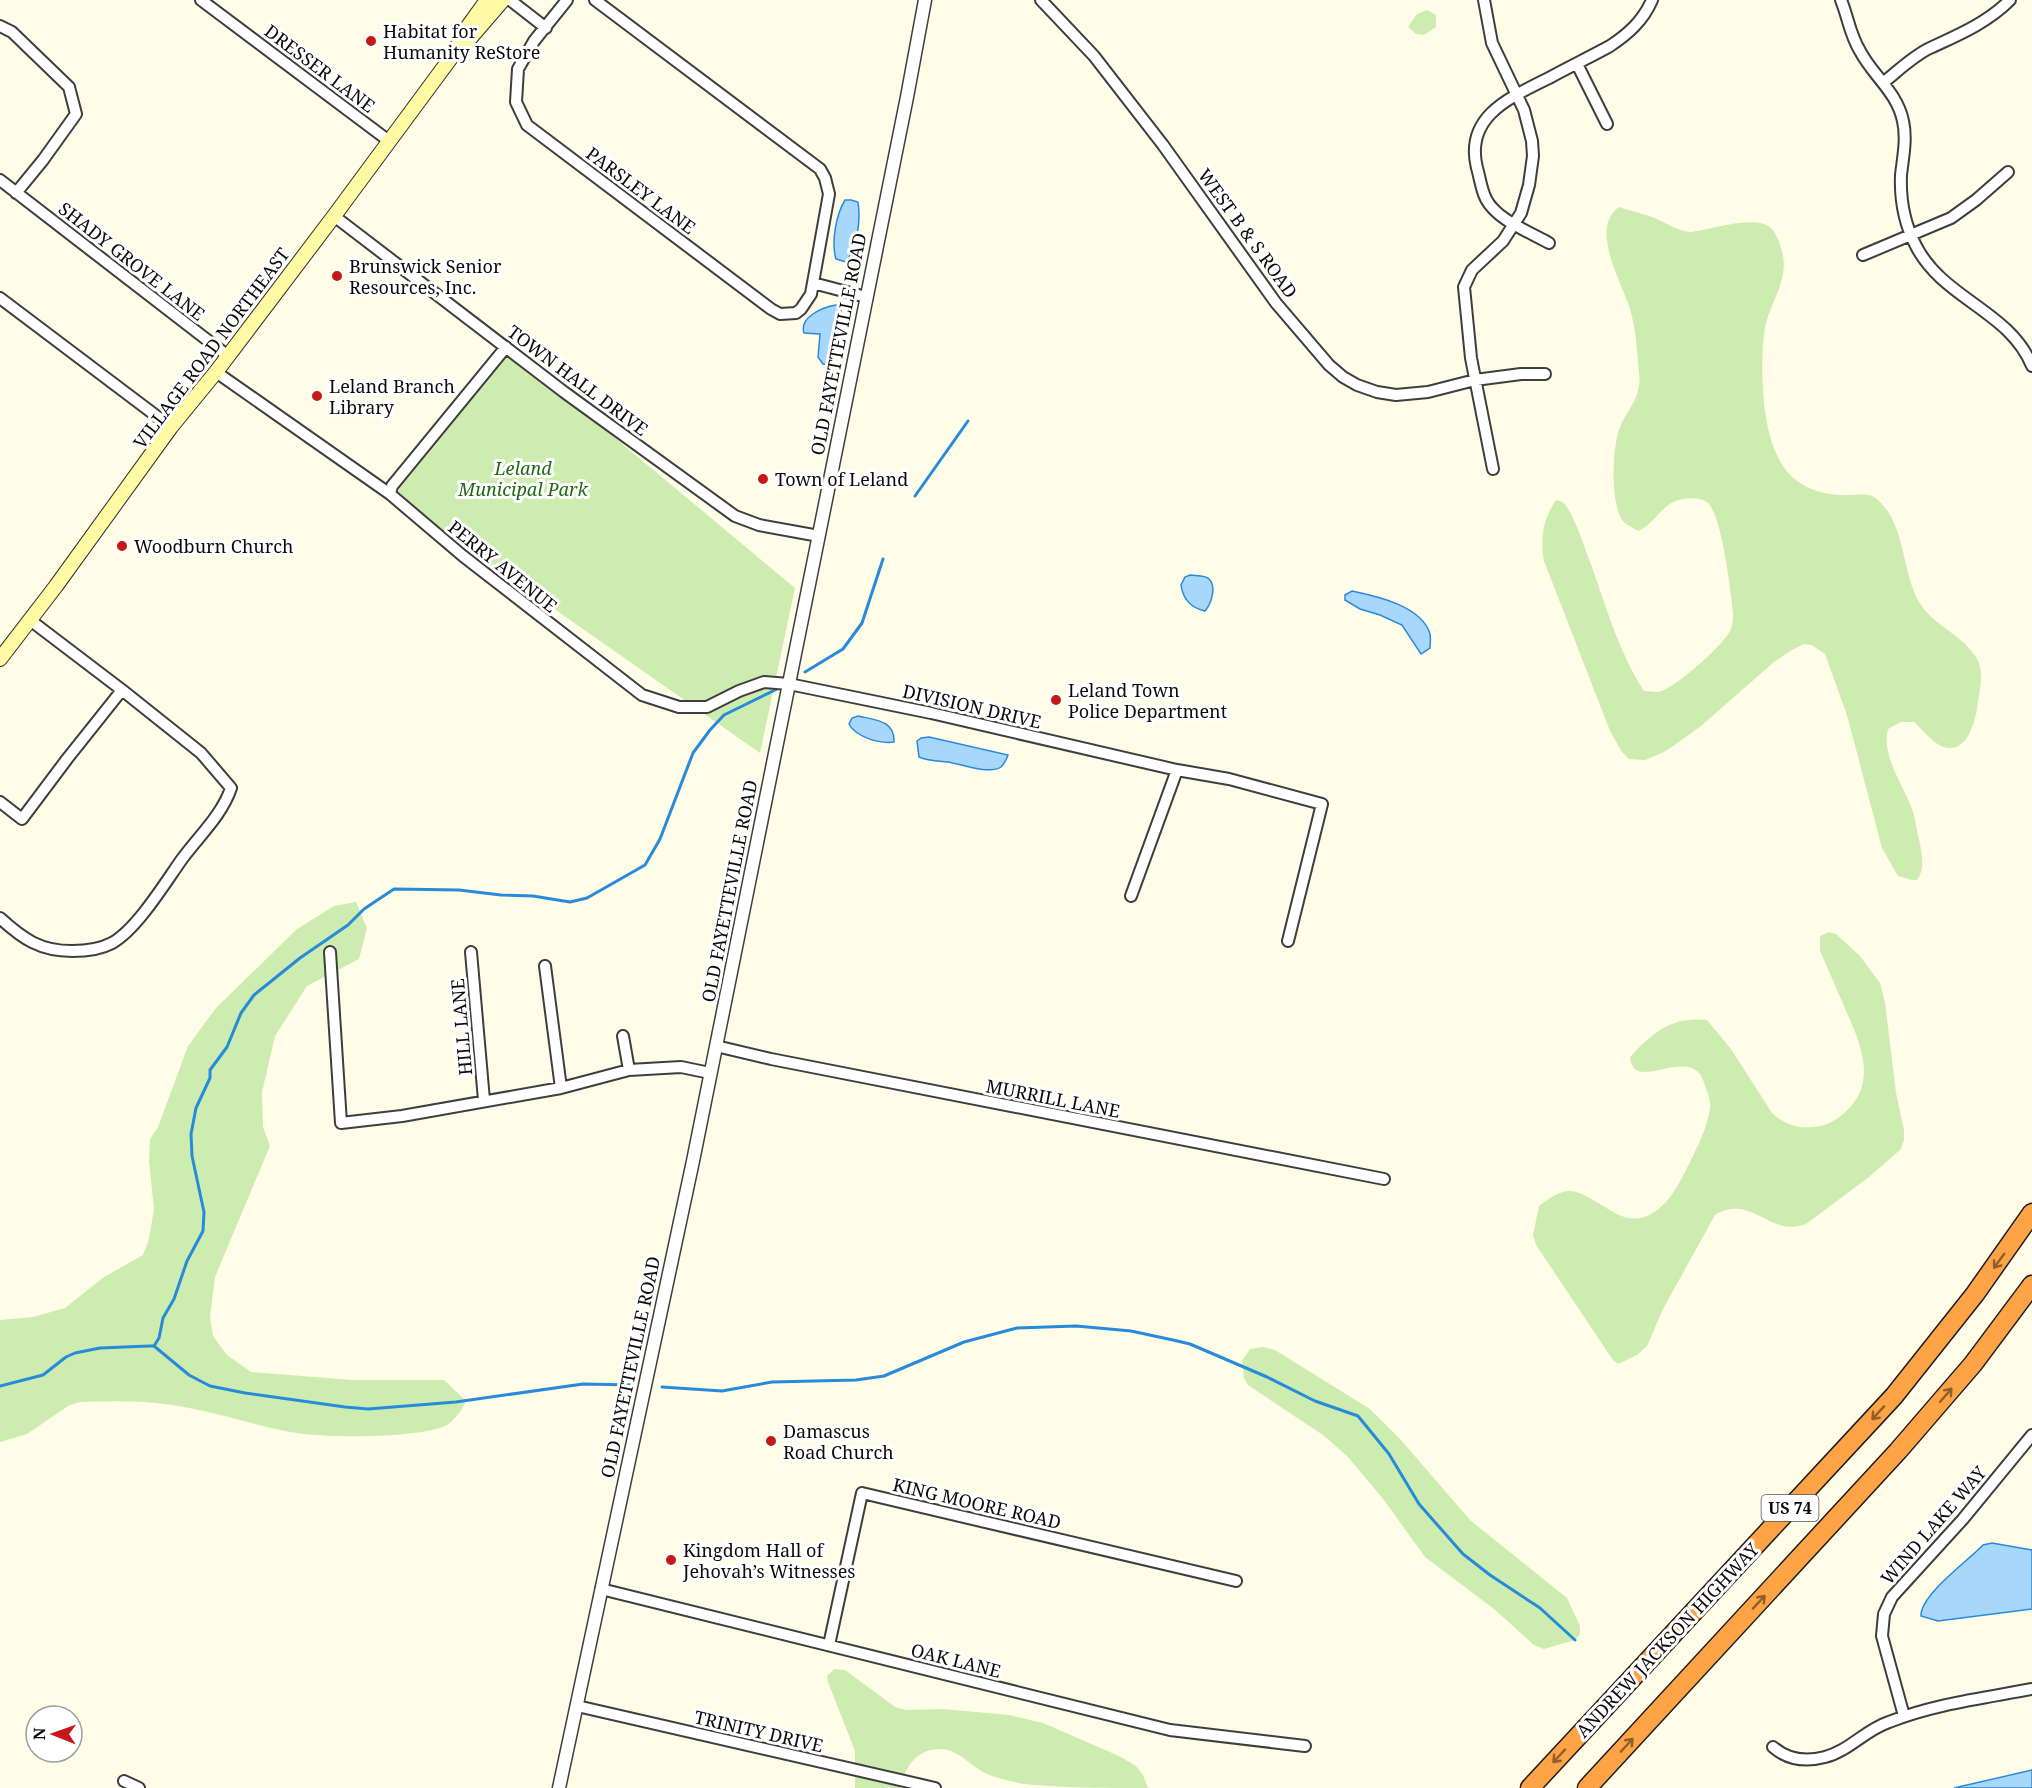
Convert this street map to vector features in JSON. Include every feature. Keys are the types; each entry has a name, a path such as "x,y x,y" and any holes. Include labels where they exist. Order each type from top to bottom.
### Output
{"highway":[{"name":"ANDREW JACKSON HIGHWAY","path":"1530,1788 1894,1396 1975,1294 2032,1213"},
{"name":"US 74","path":"1587,1788 1898,1452 1973,1364 2030,1289"}],"main road":[{"name":"VILLAGE ROAD NORTHEAST","path":"450,59 469,25 487,0"},
{"name":"VILLAGE ROAD NORTHEAST","path":"0,659 171,427 216,372 450,59 503,0"}],"street":[{"name":"DRESSER LANE","path":"201,0 389,141"},
{"path":"510,0 546,28"},
{"name":"PARSLEY LANE","path":"567,0 534,41 518,69 516,102 527,125 771,309 780,314 796,313 807,301 813,283 829,194 820,169 595,0"},
{"name":"OLD FAYETTEVILLE ROAD","path":"559,1788 716,1046 925,0"},
{"name":"WEST B & S ROAD","path":"1041,0 1094,56 1179,166 1276,303 1329,364 1357,385 1377,392 1396,395 1428,392 1475,380 1521,374 1545,374"},
{"path":"1484,0 1492,43 1518,93 1529,125 1533,156 1526,200 1515,224 1496,250 1472,270 1464,287 1471,358 1493,469"},
{"path":"1549,243 1500,214 1485,198 1474,150 1479,130 1489,115 1503,102 1610,46 1627,34 1641,19 1652,0"},
{"path":"1841,0 1855,43 1866,62 1892,94 1902,118 1905,145 1903,207 1911,236 1921,255 1936,274 1951,289 1992,317 2012,334 2020,343 2032,366"},
{"path":"1884,82 1921,53 1964,33 1995,13 2010,0"},
{"path":"0,26 12,32 69,87 76,114 16,193"},
{"path":"1577,64 1608,124"},
{"path":"1863,255 1911,236 1964,210 2008,172"},
{"name":"SHADY GROVE LANE","path":"0,180 228,356"},
{"name":"TOWN HALL DRIVE","path":"334,216 506,347 735,516 759,525 819,536"},
{"path":"813,283 866,297"},
{"path":"0,298 171,427"},
{"path":"390,494 392,486 506,347"},
{"name":"PERRY AVENUE","path":"216,372 390,494 463,556 642,695 679,707 707,707 764,682 789,684"},
{"path":"0,918 15,932 38,946 54,951 89,951 112,943 126,932 143,912 226,804 231,788 201,753 30,620"},
{"name":"DIVISION DRIVE","path":"789,684 942,716 1177,770 1229,779 1322,804 1288,941"},
{"path":"0,802 22,819 122,690"},
{"path":"1131,896 1177,770"},
{"name":"HILL LANE","path":"471,951 484,1100"},
{"path":"330,952 341,1123 402,1116 561,1088 628,1070 681,1067 710,1073"},
{"path":"545,966 561,1088"},
{"path":"623,1036 628,1070"},
{"name":"MURRILL LANE","path":"716,1046 771,1059 1384,1179"},
{"name":"WIND LAKE WAY","path":"1904,1716 1882,1636 1887,1605 1897,1591 2028,1447 2032,1435"},
{"name":"KING MOORE ROAD","path":"829,1645 862,1493 1236,1581"},
{"name":"OAK LANE","path":"601,1589 1170,1730 1305,1746"},
{"path":"1773,1747 1792,1759 1825,1757 1843,1750 1880,1725 1904,1716 2032,1689"},
{"name":"TRINITY DRIVE","path":"577,1706 935,1788"},
{"path":"124,1781 139,1788"}],"green space":[{"path":"1427,10 1436,15 1436,27 1424,35 1416,34 1408,27 1417,14"},
{"path":"1619,207 1691,232 1755,222 1764,224 1773,230 1784,260 1781,281 1766,323 1762,379 1768,428 1777,455 1790,474 1807,487 1828,494 1870,495 1880,502 1895,524 1909,577 1919,602 1932,618 1964,643 1977,659 1981,676 1977,708 1971,731 1962,743 1949,748 1941,746 1914,722 1901,722 1888,729 1890,760 1913,812 1920,844 1922,867 1917,880 1898,876 1882,848 1847,715 1825,654 1812,645 1804,644 1774,662 1701,726 1666,751 1645,760 1629,759 1622,752 1610,731 1544,561 1542,544 1544,529 1548,514 1556,500 1565,504 1574,519 1619,643 1644,691 1658,692 1666,689 1686,675 1725,638 1731,629 1733,617 1722,540 1714,513 1706,501 1689,498 1678,500 1667,506 1649,524 1638,531 1624,522 1619,513 1614,489 1615,447 1620,427 1637,395 1639,381 1632,317 1607,242 1607,228 1611,216"},
{"name":"Leland Municipal Park","path":"506,347 795,588 760,753 390,494"},
{"path":"356,902 367,928 359,959 307,986 275,1036 262,1092 263,1127 270,1146 215,1277 210,1317 213,1336 227,1355 251,1372 353,1380 444,1380 466,1401 461,1409 450,1423 421,1432 400,1435 330,1436 266,1427 161,1403 80,1402 68,1406 27,1434 0,1442 0,1320 33,1317 65,1308 104,1277 143,1255 149,1239 154,1209 149,1161 150,1139 158,1127 188,1046 216,1008 297,929 334,906"},
{"path":"1829,932 1836,934 1860,956 1880,983 1885,1002 1896,1093 1904,1130 1901,1149 1869,1177 1806,1224 1793,1227 1781,1225 1740,1209 1728,1210 1715,1215 1663,1309 1647,1346 1637,1355 1618,1364 1613,1360 1536,1245 1533,1235 1539,1206 1556,1194 1571,1191 1586,1196 1617,1214 1629,1218 1640,1218 1659,1209 1674,1192 1703,1133 1710,1108 1708,1094 1700,1074 1690,1068 1639,1071 1633,1067 1630,1057 1655,1033 1673,1023 1695,1019 1707,1020 1731,1049 1772,1113 1784,1122 1805,1127 1820,1126 1847,1111 1859,1093 1864,1068 1859,1043 1820,951 1820,936"},
{"path":"1263,1347 1275,1350 1370,1409 1400,1439 1471,1521 1567,1598 1580,1626 1580,1634 1575,1640 1544,1649 1534,1645 1494,1609 1425,1557 1384,1500 1347,1456 1323,1435 1248,1385 1244,1378 1242,1361 1250,1349"},
{"path":"834,1669 845,1670 895,1707 906,1710 943,1709 1009,1715 1043,1723 1119,1756 1136,1766 1143,1775 1148,1788 1023,1784 987,1774 957,1754 939,1749 924,1752 913,1761 905,1773 900,1788 855,1788 855,1751 828,1682 827,1676"}],"water":[{"path":"845,200 858,202 859,218 855,241 846,262 836,259 834,245 837,221"},
{"path":"836,305 841,310 841,327 832,363 823,364 818,357 820,334 804,333 803,327 813,314"},
{"path":"1190,575 1205,577 1213,586 1205,611 1188,602 1184,595 1181,585 1185,577"},
{"path":"1352,591 1397,604 1418,616 1430,634 1430,648 1421,654 1402,625 1360,609 1345,600 1345,595"},
{"path":"858,716 888,725 894,742 875,741 857,733 849,724 852,718"},
{"path":"929,737 1008,755 1001,767 990,770 919,757 917,741"},
{"path":"1992,1543 2032,1550 2032,1609 1938,1621 1921,1616 1928,1598 1936,1589 1983,1545"},
{"path":"2032,1770 2032,1788 1954,1788"}],"waterway":[{"path":"915,496 968,421"},
{"path":"805,672 843,649 862,623 883,559"},
{"path":"154,1346 187,1261 203,1231 204,1212 192,1156 191,1134 196,1108 210,1078 210,1070 227,1047 241,1013 254,995 300,958 348,925 364,909 394,889 459,890 533,896 570,902 587,898 645,865 660,839 693,753 710,730 724,715 777,689"},
{"path":"662,1387 722,1391 772,1382 856,1380 884,1376 964,1342 1017,1328 1076,1326 1131,1331 1190,1344 1267,1377 1315,1401 1358,1416 1389,1454 1419,1504 1463,1554 1540,1608 1575,1640"},
{"path":"0,1386 43,1375 66,1357 75,1353 100,1348 149,1346 154,1346 189,1375 210,1386 245,1393 368,1409 456,1402 583,1384 633,1385"}],"place":[{"name":"Habitat for Humanity ReStore","path":"371,41"},
{"name":"Brunswick Senior Resources, Inc.","path":"337,276"},
{"name":"Leland Branch Library","path":"317,396"},
{"name":"Town of Leland","path":"763,479"},
{"name":"Woodburn Church","path":"122,546"},
{"name":"Leland Town Police Department","path":"1056,700"},
{"name":"Damascus Road Church","path":"771,1441"},
{"name":"Kingdom Hall of Jehovah’s Witnesses","path":"671,1560"}]}
